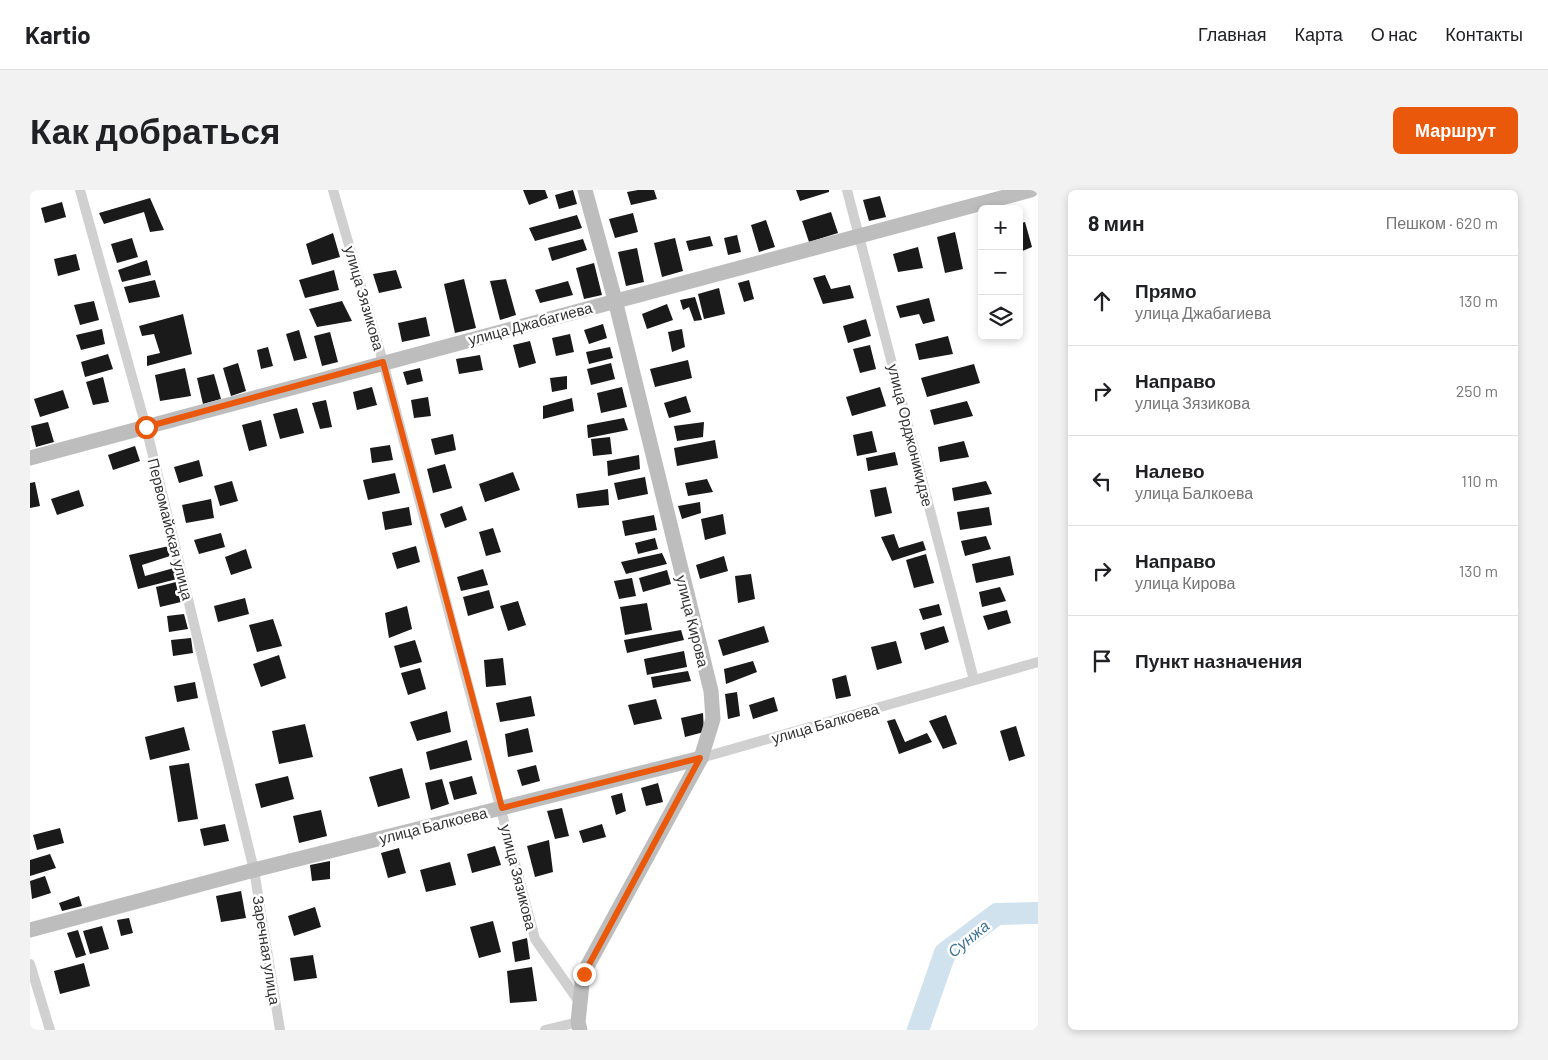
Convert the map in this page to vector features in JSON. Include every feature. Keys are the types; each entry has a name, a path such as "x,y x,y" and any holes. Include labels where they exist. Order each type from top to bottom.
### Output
{"street":[{"name":"Первомайская улица","path":"80,190 146,427 254,870"},
{"name":"улица Зязикова","path":"333,190 383,362 535,939 580,1004"},
{"name":"улица Кирова","path":"579,1026 584,974 700,758 713,719 711,691 615,300 585,190"},
{"name":"улица Орджоникидзе","path":"847,190 974,680"},
{"name":"улица Джабагиева","path":"30,458 1031,190"},
{"name":"улица Балкоева","path":"30,930 254,870 700,758 1038,662"},
{"name":"Заречная улица","path":"254,870 280,1030"},
{"path":"30,964 50,1030"},
{"path":"544,1030 579,1026"}],"building":[{"path":"523,190 545,190 548,198 529,205"},
{"path":"573,190 577,204 559,209 555,195"},
{"path":"654,190 657,199 631,205 627,192"},
{"path":"796,190 829,190 829,192 800,201"},
{"path":"880,196 886,217 869,221 863,200"},
{"path":"150,198 164,230 150,232 144,212 104,224 99,213"},
{"path":"62,202 66,217 45,223 41,208"},
{"path":"831,212 838,233 809,242 802,221"},
{"path":"633,213 638,232 615,238 609,219"},
{"path":"577,215 582,228 535,241 529,228"},
{"path":"766,220 775,247 759,252 751,225"},
{"path":"1025,222 1032,247 1023,251 1023,250 1023,223"},
{"path":"955,232 963,269 945,273 937,237"},
{"path":"333,233 340,257 312,265 306,244"},
{"path":"737,235 741,252 728,255 724,238"},
{"path":"710,236 713,246 689,251 686,241"},
{"path":"132,238 138,257 117,263 111,244"},
{"path":"675,238 683,271 662,277 654,243"},
{"path":"583,239 587,250 552,261 548,248"},
{"path":"918,247 923,268 898,272 893,254"},
{"path":"637,248 644,282 626,286 618,252"},
{"path":"76,254 80,270 58,276 54,259"},
{"path":"147,260 151,275 122,282 118,270"},
{"path":"594,263 602,295 584,299 576,268"},
{"path":"334,270 339,290 305,298 299,280"},
{"path":"396,270 402,288 379,293 373,274"},
{"path":"825,275 831,289 850,285 854,298 823,304 813,278"},
{"path":"464,279 476,328 455,333 444,284"},
{"path":"506,279 516,315 500,320 490,281"},
{"path":"155,280 160,297 129,303 124,287"},
{"path":"749,280 754,299 744,302 738,283"},
{"path":"568,281 573,295 540,303 535,290"},
{"path":"719,288 725,314 704,319 698,294"},
{"path":"695,297 702,320 694,321 689,307 683,310 680,300"},
{"path":"929,298 935,321 923,324 919,314 900,318 896,306"},
{"path":"94,301 99,320 80,325 74,305"},
{"path":"342,301 352,321 317,327 309,309"},
{"path":"667,304 673,320 647,329 642,314"},
{"path":"183,314 192,354 147,366 147,356 160,353 154,334 142,336 139,326"},
{"path":"426,317 430,336 402,342 398,323"},
{"path":"866,319 871,336 848,343 843,326"},
{"path":"603,324 607,338 589,344 584,330"},
{"path":"102,329 105,344 81,350 76,335"},
{"path":"682,329 685,347 672,352 668,332"},
{"path":"299,330 307,358 294,361 286,334"},
{"path":"330,332 338,362 322,366 314,336"},
{"path":"570,334 574,352 556,356 552,338"},
{"path":"948,336 953,354 919,360 915,344"},
{"path":"530,341 536,363 519,368 513,345"},
{"path":"870,345 876,369 860,373 853,349"},
{"path":"268,347 273,366 261,369 257,350"},
{"path":"610,347 613,358 589,364 586,352"},
{"path":"108,354 113,369 85,377 81,362"},
{"path":"480,355 483,370 459,374 456,359"},
{"path":"688,360 692,378 655,387 650,369"},
{"path":"238,363 246,391 231,396 223,368"},
{"path":"611,363 615,379 591,385 587,369"},
{"path":"974,364 980,383 927,397 921,378"},
{"path":"185,368 191,396 160,401 155,375"},
{"path":"420,368 423,381 407,385 403,372"},
{"path":"214,374 221,399 203,404 197,378"},
{"path":"567,376 567,389 552,392 550,378"},
{"path":"103,377 109,402 93,405 86,382"},
{"path":"372,387 377,405 357,410 353,392"},
{"path":"622,387 627,407 601,413 597,393"},
{"path":"880,387 886,406 852,416 846,397"},
{"path":"63,390 69,408 40,417 34,399"},
{"path":"686,396 691,412 669,418 664,403"},
{"path":"428,397 431,416 414,418 411,400"},
{"path":"572,398 574,411 543,419 543,406"},
{"path":"326,400 332,427 320,429 312,403"},
{"path":"967,401 973,416 934,425 930,410"},
{"path":"297,408 304,433 280,439 273,414"},
{"path":"624,418 628,430 588,438 587,425"},
{"path":"261,420 267,446 249,451 242,425"},
{"path":"48,422 54,442 36,447 31,426"},
{"path":"704,422 703,437 677,441 674,426"},
{"path":"872,431 877,452 857,456 853,435"},
{"path":"453,434 456,450 435,455 431,439"},
{"path":"610,437 612,454 593,456 591,439"},
{"path":"715,440 718,458 677,466 674,448"},
{"path":"964,441 969,457 940,462 938,447"},
{"path":"390,445 393,460 372,463 370,448"},
{"path":"135,446 140,461 113,470 108,455"},
{"path":"895,452 898,465 868,471 866,458"},
{"path":"639,455 640,469 608,476 607,461"},
{"path":"199,460 203,476 179,483 174,467"},
{"path":"445,464 452,488 433,493 427,469"},
{"path":"513,472 520,490 485,502 479,484"},
{"path":"395,473 400,493 368,500 363,480"},
{"path":"645,477 648,494 618,500 614,483"},
{"path":"707,479 713,492 688,496 685,483"},
{"path":"232,481 238,501 220,506 214,486"},
{"path":"986,481 992,494 954,501 952,488"},
{"path":"35,482 40,506 30,508 30,483"},
{"path":"886,487 892,513 875,517 870,490"},
{"path":"608,489 609,505 578,508 576,494"},
{"path":"79,490 84,506 57,515 51,499"},
{"path":"211,499 214,518 186,523 182,505"},
{"path":"700,502 701,513 682,519 678,506"},
{"path":"462,506 467,520 445,528 440,514"},
{"path":"409,507 412,525 385,530 382,512"},
{"path":"989,507 992,525 960,530 957,512"},
{"path":"723,514 726,534 705,540 701,519"},
{"path":"654,515 657,530 625,536 622,521"},
{"path":"493,528 501,552 486,556 479,532"},
{"path":"221,533 225,547 199,554 194,540"},
{"path":"894,534 899,548 923,541 926,550 892,561 881,537"},
{"path":"986,536 991,549 965,556 961,541"},
{"path":"655,538 658,549 638,554 635,543"},
{"path":"169,546 170,556 142,565 145,576 174,568 177,579 138,589 129,555"},
{"path":"416,546 420,562 397,569 392,553"},
{"path":"246,549 252,568 231,575 225,557"},
{"path":"662,553 667,564 626,574 621,562"},
{"path":"926,554 934,583 914,588 906,560"},
{"path":"724,556 728,571 700,579 696,565"},
{"path":"1010,556 1014,575 976,583 972,564"},
{"path":"483,569 488,585 461,591 457,577"},
{"path":"667,570 671,584 643,592 639,578"},
{"path":"751,574 755,599 738,603 735,576"},
{"path":"632,578 636,596 619,599 614,581"},
{"path":"176,582 181,602 160,607 156,587"},
{"path":"1000,587 1006,601 982,607 979,592"},
{"path":"489,590 494,608 468,616 463,597"},
{"path":"245,598 249,614 218,622 214,606"},
{"path":"518,601 526,625 508,631 500,606"},
{"path":"647,603 652,630 625,635 620,607"},
{"path":"939,604 942,615 923,620 919,609"},
{"path":"407,606 412,629 389,638 385,613"},
{"path":"1007,610 1011,623 988,630 983,616"},
{"path":"184,614 188,629 169,632 167,616"},
{"path":"273,619 282,646 257,652 249,625"},
{"path":"764,626 769,642 723,656 718,640"},
{"path":"944,626 949,642 925,650 920,633"},
{"path":"681,630 684,640 627,653 624,640"},
{"path":"191,638 193,653 173,656 171,640"},
{"path":"415,640 422,662 400,668 394,646"},
{"path":"896,641 902,663 877,670 871,647"},
{"path":"684,651 687,667 647,675 644,659"},
{"path":"279,655 286,678 261,687 253,664"},
{"path":"503,658 506,685 486,687 484,660"},
{"path":"753,661 757,672 726,684 724,669"},
{"path":"420,668 426,689 408,695 401,673"},
{"path":"688,671 691,681 653,688 651,677"},
{"path":"846,675 851,696 836,699 832,679"},
{"path":"195,682 198,698 177,702 174,686"},
{"path":"737,692 740,716 728,719 725,694"},
{"path":"531,696 535,716 500,722 496,703"},
{"path":"774,697 778,711 753,719 749,705"},
{"path":"656,699 662,719 634,725 628,705"},
{"path":"447,711 451,732 417,741 410,722"},
{"path":"703,713 704,732 685,737 681,718"},
{"path":"946,715 957,744 943,749 929,721"},
{"path":"895,719 905,742 927,733 932,742 899,754 887,721"},
{"path":"305,724 313,757 279,764 272,731"},
{"path":"1016,726 1025,756 1009,761 1000,731"},
{"path":"184,727 190,750 150,760 145,737"},
{"path":"528,728 533,752 508,757 505,734"},
{"path":"467,740 472,760 430,770 426,752"},
{"path":"189,763 198,819 178,822 169,766"},
{"path":"536,765 540,781 522,786 517,770"},
{"path":"402,768 410,798 378,807 369,777"},
{"path":"288,776 294,799 261,808 255,784"},
{"path":"472,776 477,794 454,800 449,782"},
{"path":"442,779 449,804 431,810 425,783"},
{"path":"658,783 663,802 646,806 641,788"},
{"path":"622,793 626,811 616,815 611,796"},
{"path":"562,808 569,836 555,839 547,811"},
{"path":"321,810 327,836 299,843 293,816"},
{"path":"225,824 229,841 204,846 200,829"},
{"path":"602,824 606,837 583,843 579,831"},
{"path":"60,828 64,843 37,850 33,835"},
{"path":"549,840 553,872 535,877 527,846"},
{"path":"495,846 501,865 472,873 467,854"},
{"path":"399,848 406,873 388,878 381,853"},
{"path":"50,854 56,868 30,876 30,860"},
{"path":"330,861 330,879 312,881 310,865"},
{"path":"450,862 456,885 426,892 420,870"},
{"path":"45,876 51,893 32,899 30,881"},
{"path":"241,891 246,918 221,922 216,896"},
{"path":"79,896 82,906 62,911 59,903"},
{"path":"315,907 321,927 294,936 288,916"},
{"path":"129,918 133,933 121,936 117,920"},
{"path":"493,921 501,952 479,958 470,927"},
{"path":"102,926 109,949 90,954 83,931"},
{"path":"78,930 86,955 76,958 67,933"},
{"path":"527,938 530,959 515,962 512,942"},
{"path":"313,955 317,978 294,981 290,958"},
{"path":"84,963 90,986 60,994 54,971"},
{"path":"532,967 537,1001 510,1003 507,971"}],"waterway":[{"name":"Сунжа","path":"918,1030 945,953 997,914 1038,913"}],"route":[{"path":"146,427 383,362 502,808 700,758 584,974"}]}
